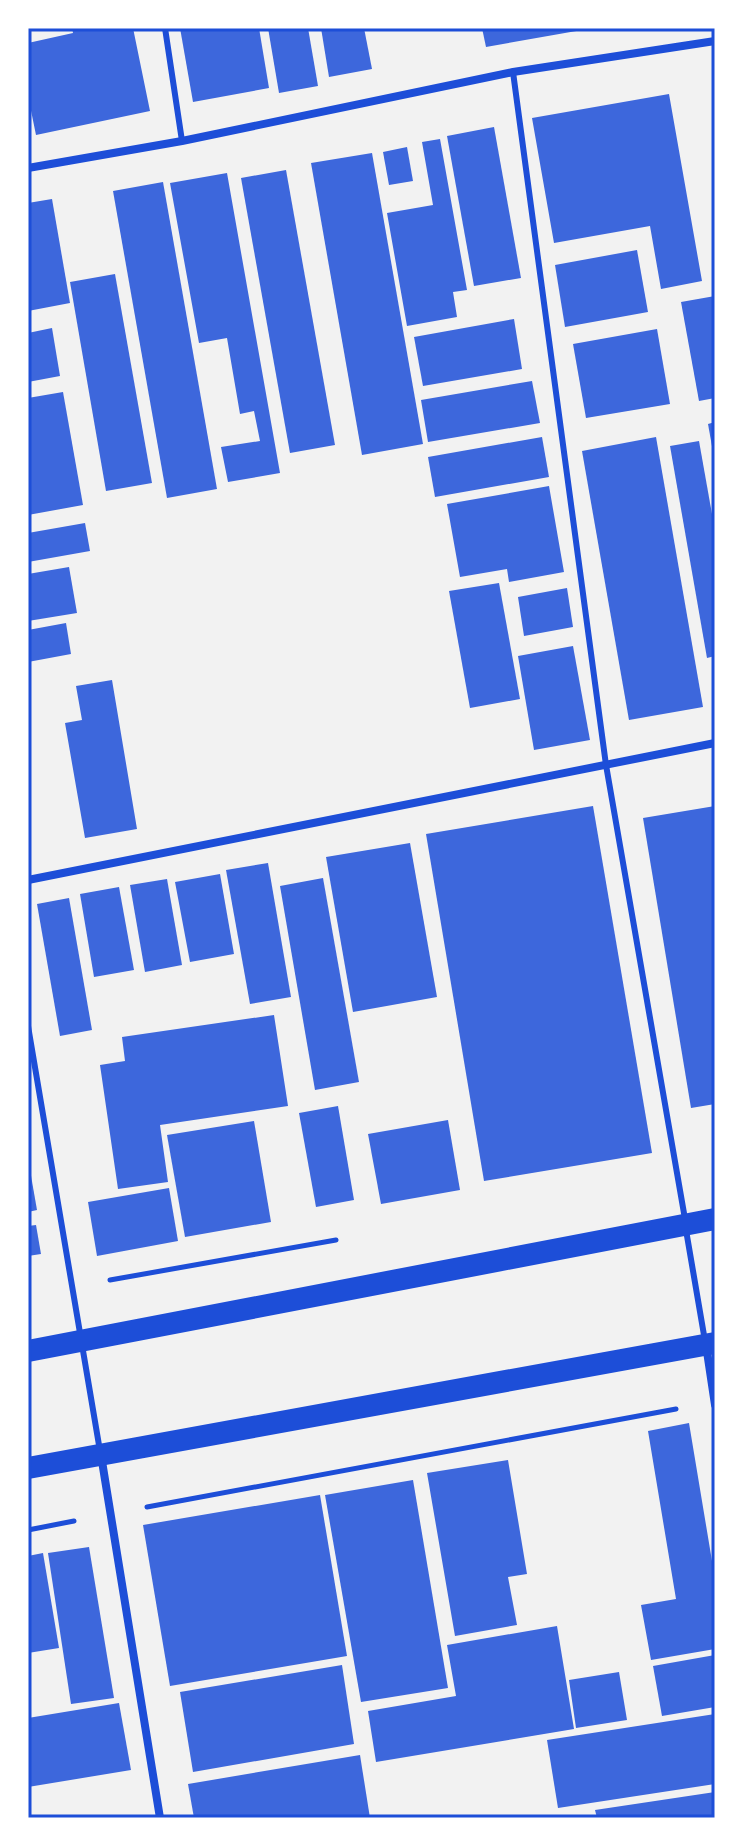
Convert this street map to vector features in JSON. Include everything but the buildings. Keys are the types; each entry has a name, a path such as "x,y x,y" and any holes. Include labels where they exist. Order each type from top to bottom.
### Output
{"highway":[{"path":"28,1351 715,1219"},
{"path":"28,1468 710,1344"}],"street":[{"path":"28,168 182,141 513,72 715,41"},
{"path":"28,880 715,743"},
{"path":"710,1344 715,1403"},
{"path":"101,1455 160,1818"}],"lane":[{"path":"165,28 182,141"},
{"path":"513,72 606,765 686,1225 710,1344"},
{"path":"28,1026 101,1455"}],"path":[{"path":"28,1530 715,1403"}]}
